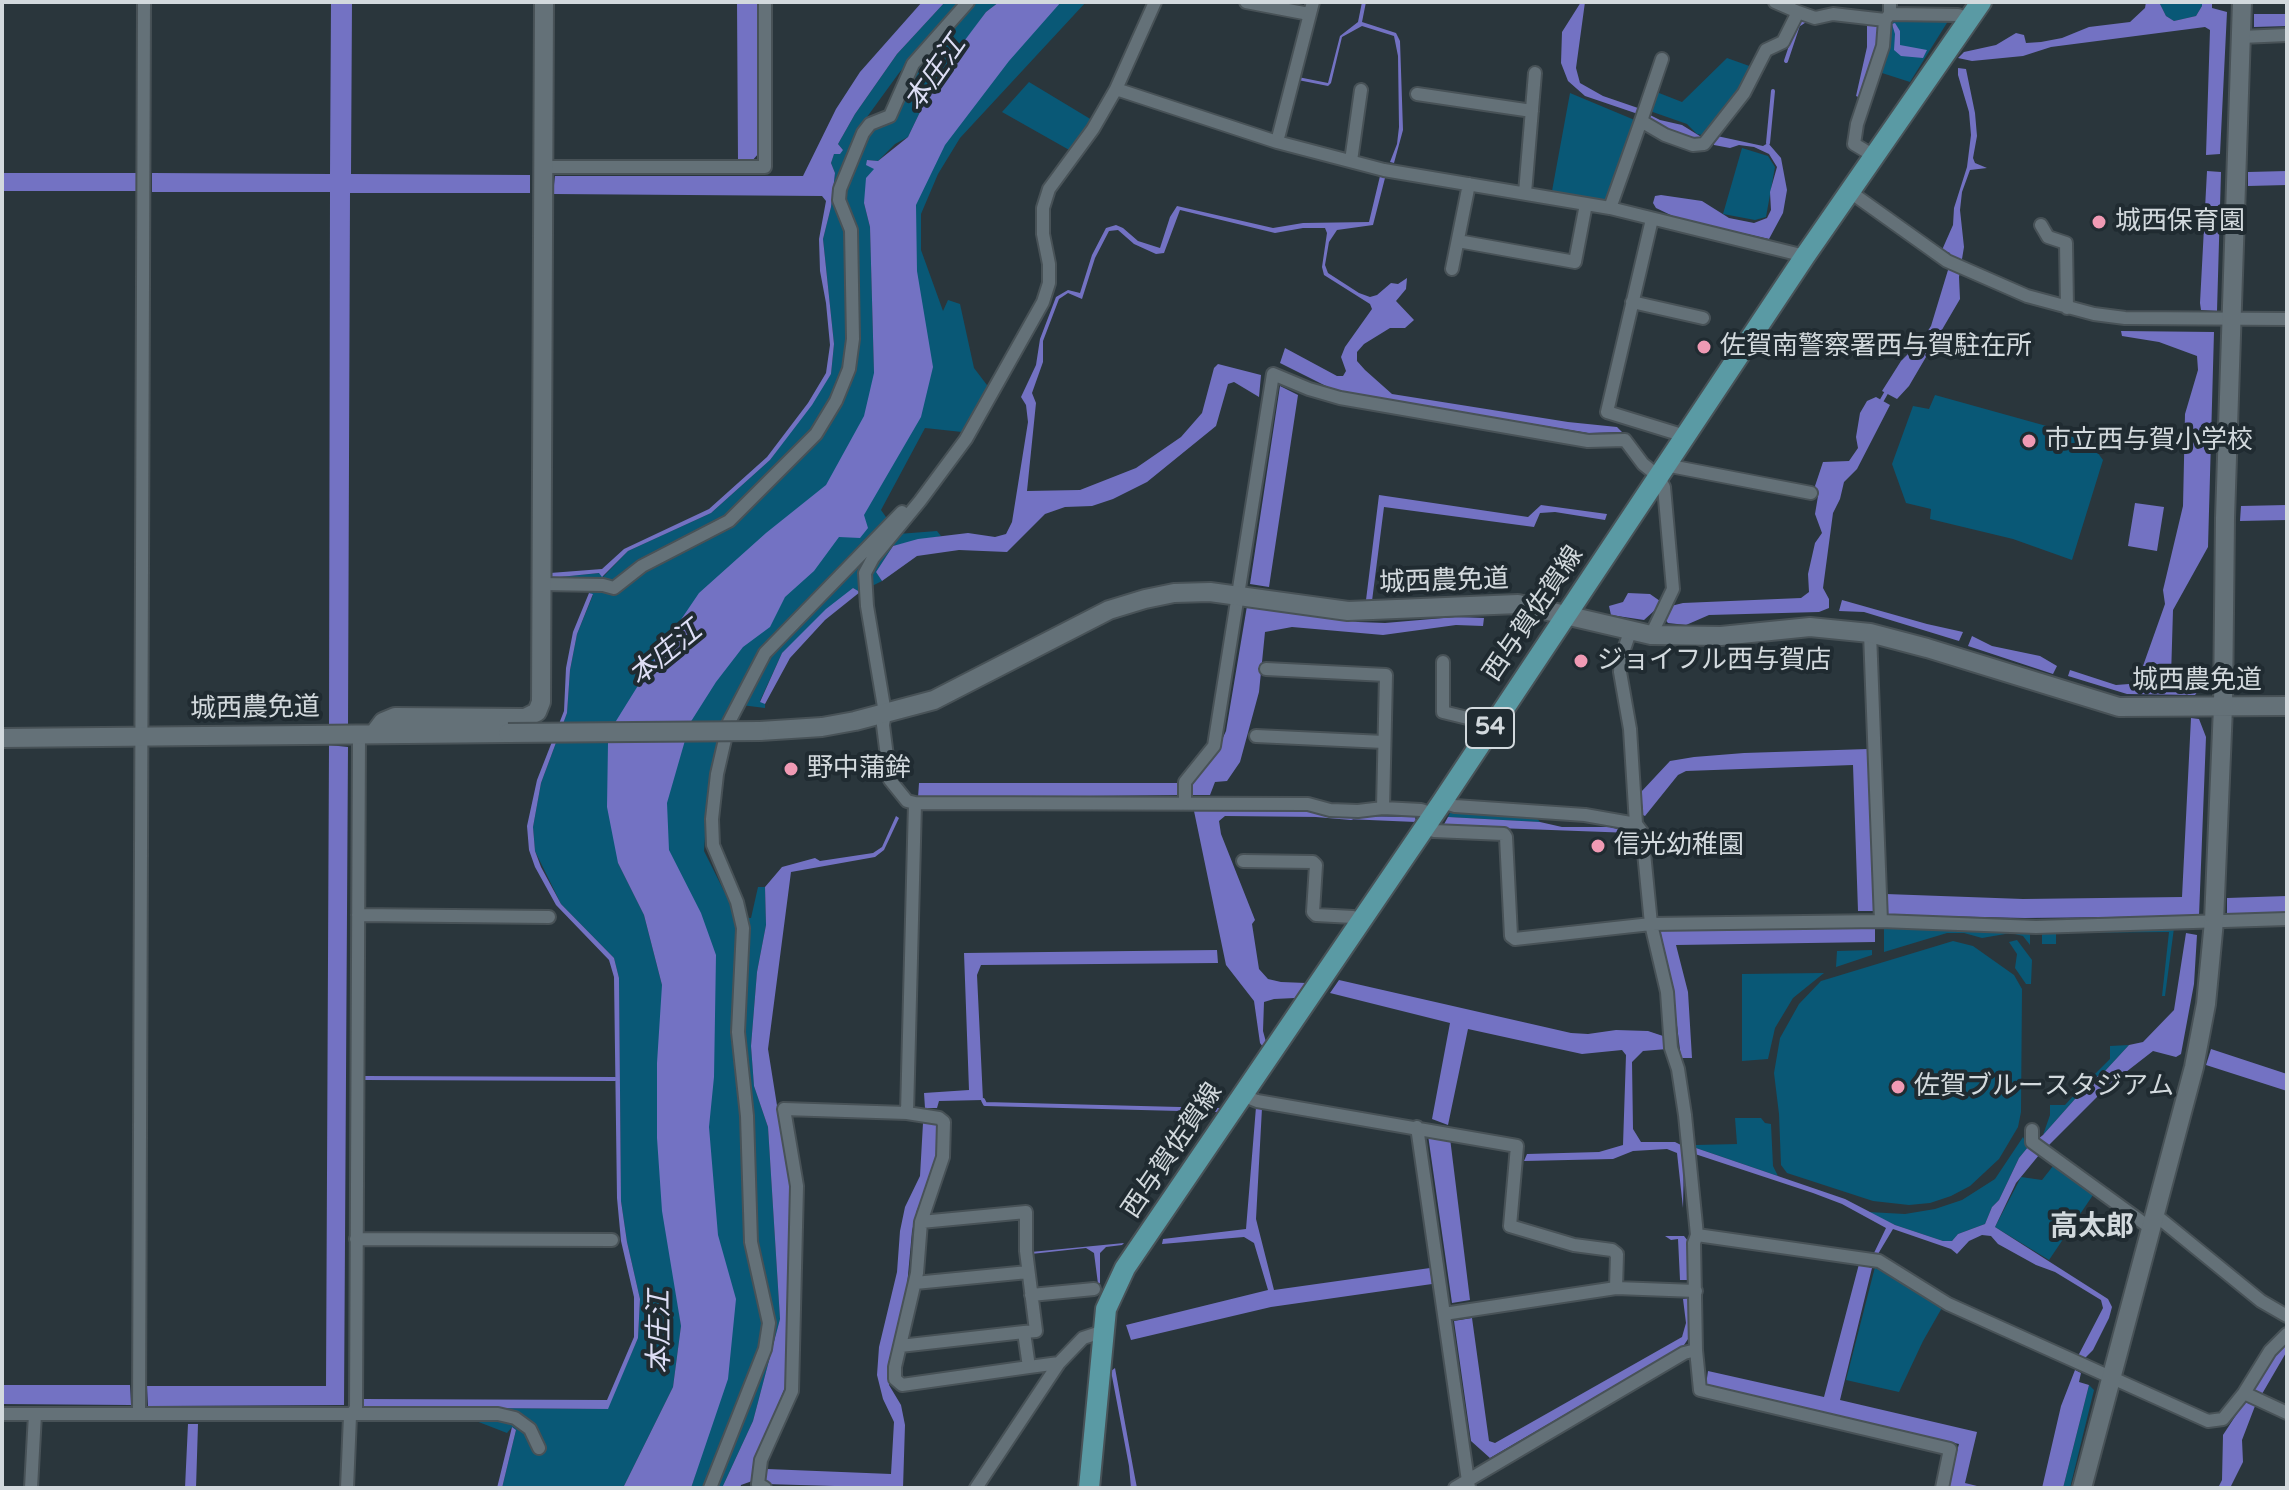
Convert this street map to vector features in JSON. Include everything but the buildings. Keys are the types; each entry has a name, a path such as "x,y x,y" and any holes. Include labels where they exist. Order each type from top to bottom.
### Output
{"main road":[{"name":"西与賀佐賀線","path":"1089,1488 1106,1309 1125,1268 1433,814 1805,256 1975,11"}],"street":[{"path":"139,1414 144,2"},
{"path":"347,1488 350,1416 356,1408 358,915 366,734 395,717 525,718 537,712 541,702 544,2"},
{"path":"543,167 765,167 765,2"},
{"path":"541,584 614,588 642,566 729,521 816,434 841,390 849,369 853,339 851,230 839,200 840,189 863,133 870,124 890,116 913,64 968,2"},
{"path":"1155,2 1116,89 1085,141 1049,189 1043,208 1043,234 1049,264 1049,283 1043,302 966,439 873,558 865,573 867,606 885,713 883,725 890,780 907,801 915,803 1308,804 1330,810 1383,808 1421,810 1433,814 1455,806 1585,815 1636,824"},
{"path":"1246,2 1311,8 1277,142"},
{"path":"1775,2 1815,18 1833,14 1888,12 1958,15 1975,11"},
{"path":"2082,1488 2199,1043 2206,1004 2214,921 2223,707 2242,2"},
{"path":"1641,121 1665,135 1693,145 1704,144 1744,93 1766,50 1783,42 1798,12"},
{"path":"1874,156 1854,144 1857,124 1883,46 1888,12"},
{"path":"2241,37 2287,35"},
{"path":"1610,208 1662,59"},
{"path":"1525,193 1535,73"},
{"path":"1116,89 1277,142 1384,170 1610,208 1805,256"},
{"path":"1351,161 1361,90"},
{"path":"1417,94 1532,111"},
{"path":"1452,269 1469,184"},
{"path":"1849,191 1947,261 2027,296 2067,308 2125,318 2287,319"},
{"path":"1458,241 1575,262 1586,204"},
{"path":"1652,219 1607,412 1685,436"},
{"path":"2041,225 2048,237 2066,243 2067,308"},
{"path":"1632,302 1703,318"},
{"path":"1185,803 1185,782 1214,746 1273,374 1340,398 1588,441 1625,440 1643,464 1661,470 1811,493"},
{"path":"1651,635 1658,617 1669,602 1674,574 1661,470"},
{"path":"710,1488 765,1349 769,1323 751,1242 747,1116 738,1032 743,928 737,902 713,845 712,819 717,774 729,722 765,653 910,504 926,492"},
{"name":"城西農免道","path":"2,738 760,731 822,727 934,700 1109,610 1174,593 1210,592 1348,611 1518,604 1651,635 1721,636 1810,627 1870,633 2119,707 2287,706"},
{"path":"1630,632 1621,658 1620,672 1630,729 1636,824 1642,832 1651,924 1667,992 1671,1048 1678,1069 1685,1115 1697,1235 1694,1243 1696,1350 1700,1390 1950,1449 1942,1488"},
{"path":"1870,633 1881,921"},
{"path":"1443,662 1443,712 1492,724"},
{"path":"1266,669 1386,675 1383,808"},
{"path":"1256,736 1384,742"},
{"path":"907,1113 915,803"},
{"path":"1433,814 1434,831 1504,834 1506,837 1511,936 1515,939 1651,924 1881,921 2036,927 2287,919"},
{"path":"1243,861 1313,862 1316,865 1313,912 1316,915 1361,920"},
{"path":"358,915 549,917"},
{"path":"1242,1095 1257,1101 1517,1146 1510,1226 1574,1245 1612,1250 1617,1254 1616,1288"},
{"path":"765,1488 758,1484 761,1460 792,1391 797,1186 784,1109 907,1113 939,1118 944,1122 943,1157 921,1222 915,1283 895,1379 902,1385 1059,1363"},
{"path":"1417,1127 1469,1485"},
{"path":"2032,1136 2044,1151 2151,1220 2261,1301 2287,1316"},
{"path":"900,1346 1036,1331 1028,1272 1026,1212 921,1222"},
{"path":"1697,1235 1879,1261 1948,1304 2208,1421 2223,1419 2250,1396 2270,1351 2287,1334"},
{"path":"356,1239 612,1240"},
{"path":"915,1283 1028,1272"},
{"path":"1444,1314 1616,1288 1696,1291"},
{"path":"1031,1295 1094,1289"},
{"path":"976,1488 1059,1363 1083,1338 1104,1331"},
{"path":"1024,1332 1029,1367"},
{"path":"1455,1488 1469,1485 1684,1353 1696,1350"},
{"path":"2250,1396 2287,1413"},
{"path":"2,1414 498,1414 515,1418 530,1429 539,1448"},
{"path":"31,1488 35,1414"}],"shaded area":[{"path":"945,2 999,2 986,12 930,91 908,137 895,144 878,161 867,160 875,169 864,203 870,227 874,373 881,406 835,494 709,603 618,863 644,915 662,985 673,1269 681,1326 673,1387 623,1488 502,1488 516,1430 512,1427 507,1433 476,1421 474,1408 607,1409 638,1338 640,1299 621,1201 619,978 614,958 561,904 535,851 533,827 541,783 567,713 570,670 577,634 593,595 587,591 552,590 550,578 600,573 603,577 628,551 711,513 770,460 831,374 834,344 823,239 835,173 831,163 834,153 843,150 838,144 855,114 897,54","holes":["937,30 916,66 892,121 873,127 867,117 899,73"]},
{"path":"1051,2 1086,2 960,138 938,174 921,214 921,250 943,311 948,300 960,304 974,368 990,389 962,432 925,428 881,510 898,534 937,531 941,536 893,546 876,572 882,581 860,592 853,588 782,653 760,701 765,708 733,704 709,780 704,851 737,917 751,918 758,887 765,887 766,925 757,972 751,1046 754,1086 768,1127 780,1319 753,1421 722,1488 691,1488 696,1472 662,865 667,717 779,588 857,511 901,231 933,149"},
{"path":"2159,2 2202,2 2202,6 2196,16 2174,21 2166,16"},
{"path":"1892,18 1950,18 1910,82 1882,73"},
{"path":"1727,58 1755,68 1707,136 1697,134 1687,124 1647,110 1654,91 1682,102"},
{"path":"1029,82 1092,120 1071,151 1002,112"},
{"path":"1570,93 1637,121 1606,203 1552,191"},
{"path":"1742,148 1768,156 1775,167 1766,217 1755,220 1723,214"},
{"path":"1935,395 2086,437 2103,460 2072,560 2013,539 1930,519 1931,509 1906,503 1892,464 1913,406 1929,409"},
{"path":"1452,809 1535,816 1540,822 1448,817"},
{"path":"1884,927 2030,931 2030,945 2023,936 2011,933 1982,938 1964,933 1947,933 1884,952"},
{"path":"2174,928 2165,996 2162,996 2169,932 2056,933 2056,944 2042,944 2042,930"},
{"path":"2017,940 2032,960 2031,984 2026,984 2015,968 2017,954 2009,942"},
{"name":"佐賀ブルースタジアム","path":"1953,941 1973,946 2014,975 2022,989 2021,1112 2018,1127 1999,1159 1970,1186 1951,1196 1930,1203 1909,1205 1873,1201 1787,1173 1781,1165 1774,1073 1780,1038 1799,1004 1821,981"},
{"path":"1872,950 1872,955 1836,967 1837,951"},
{"path":"1824,973 1793,998 1775,1028 1768,1059 1742,1061 1742,974"},
{"path":"2129,1045 2091,1081 2043,1135 2050,1105 2065,1105 2076,1093 2076,1075 2094,1075 2110,1059 2110,1046"},
{"path":"1735,1118 1761,1118 1771,1124 1773,1166 1778,1176 1696,1148 1696,1145 1737,1144"},
{"path":"2023,1137 2028,1147 2019,1158 1985,1224 1958,1234 1952,1241 1943,1241 1895,1225 1868,1212 1905,1214 1962,1200 1995,1179"},
{"path":"2053,1166 2093,1195 2049,1260 1995,1227 2021,1177 2042,1180"},
{"path":"1875,1267 1943,1306 1899,1392 1846,1380"},
{"path":"2089,1385 2094,1390 2070,1488 2063,1488"}],"water":[{"path":"331,2 352,2 351,174 530,175 530,193 350,193 348,724 329,724 330,192 152,192 152,173 330,174"},
{"path":"737,2 759,2 759,153 751,162 738,162"},
{"path":"922,2 945,2 897,54 855,114 838,144 843,150 840,154 834,154 831,163 835,173 823,239 834,344 831,374 812,405 770,460 711,513 628,551 602,577 599,573 550,578 550,573 602,569 624,549 709,509 767,457 808,403 826,373 830,345 820,271 819,239 826,201 822,196 553,194 555,176 803,176 836,109 860,72"},
{"name":"本庄江","path":"999,2 1061,2 1009,61 945,145 916,205 917,271 933,367 921,417 864,515 868,528 860,538 839,537 814,571 785,597 770,627 743,647 716,682 690,723 667,803 669,850 701,913 716,955 714,1077 709,1127 718,1235 736,1299 728,1379 691,1488 623,1488 673,1387 681,1326 662,1211 657,1138 657,1063 662,985 644,915 618,863 607,807 608,743 616,721 699,593 826,485 864,416 874,373 870,227 864,203 866,178 874,169 866,165 867,160 878,161 908,137 930,91 956,52 986,12"},
{"path":"1362,2 1366,2 1362,22 1396,33 1400,41 1403,130 1394,163 1390,162 1399,127 1398,56 1394,36 1362,26 1342,37 1328,86 1298,80 1298,77 1328,83 1340,36 1358,22"},
{"path":"1581,2 1585,2 1576,68 1580,83 1603,96 1638,108 1638,114 1585,96 1568,81 1561,63 1562,32"},
{"path":"2146,2 2159,2 2166,16 2174,21 2196,16 2202,2 2212,2 2212,8 2227,12 2220,154 2206,155 2210,30 2205,27 2051,47 2023,56 1972,61 1958,58 1964,52 1996,45 2016,33 2024,35 2026,43 2041,42 2062,38 2089,27 2130,22 2145,8"},
{"path":"2254,14 2287,14 2287,26 2254,27"},
{"path":"1872,21 1880,27 1880,43 1863,99 1856,96 1867,47 1867,26"},
{"path":"1895,23 1900,31 1900,45 1927,50 1923,58 1901,56 1894,50 1892,24"},
{"path":"1958,68 1966,69 1975,113 1977,136 1973,158 1975,163 1987,168 1970,170 1962,192 1960,210 1964,247 1959,277 1960,299 1909,386 1897,399 1882,391 1901,361 1931,326 1948,270 1950,253 1942,250 1953,225 1954,208 1967,167 1971,135 1969,112"},
{"path":"1648,114 1682,125 1703,138 1699,143 1682,139 1647,118"},
{"path":"1717,136 1763,146 1768,143 1781,158 1787,190 1783,213 1769,239 1679,219 1656,208 1653,203 1655,196 1661,195 1702,201 1729,218 1754,223 1767,218 1777,167 1769,154 1754,147 1714,145"},
{"path":"2207,171 2221,172 2217,311 2201,310 2200,303"},
{"path":"2287,171 2287,185 2248,186 2248,172"},
{"path":"2,173 136,173 136,191 2,191"},
{"path":"1380,176 1385,178 1373,225 1337,230 1329,242 1325,265 1328,273 1370,297 1391,283 1398,284 1407,278 1406,289 1396,301 1414,320 1405,328 1390,328 1364,344 1357,352 1357,361 1365,370 1392,394 1617,427 1622,432 1588,433 1356,395 1328,387 1280,363 1285,348 1337,376 1343,376 1346,371 1341,357 1345,347 1372,309 1370,304 1324,275 1325,228 1275,233 1180,210 1164,253 1156,254 1134,244 1118,230 1109,231 1095,258 1082,299 1068,293 1059,299 1043,341 1043,362 1032,393 1036,403 1027,491 1080,490 1136,468 1181,437 1202,413 1214,368 1218,364 1261,375 1259,397 1234,382 1228,384 1216,426 1147,482 1092,506 1065,507 1045,514 1007,552 959,550 917,556 882,581 876,572 893,546 918,539 968,533 995,537 1006,534 1012,522 1028,422 1026,405 1021,397 1036,365 1040,339 1056,297 1068,290 1080,293 1092,255 1106,228 1116,225 1138,241 1160,248 1177,206 1273,228 1303,223 1369,222"},
{"path":"2121,331 2214,332 2208,547 2173,610 2171,677 2174,682 2204,683 2195,695 2127,694 2068,676 2070,670 2116,685 2138,680 2165,604 2163,590 2183,506 2185,414 2198,370 2197,356 2159,342 2122,336"},
{"path":"1280,386 1298,395 1269,587 1250,584"},
{"path":"1876,397 1890,405 1857,469 1844,482 1833,513 1823,588 1829,599 1829,608 1819,612 1709,615 1686,625 1668,623 1663,617 1671,606 1683,603 1801,598 1809,592 1808,574 1815,543 1822,533 1815,514 1818,496 1815,486 1823,462 1849,461 1858,448 1856,437 1860,413 1867,401"},
{"path":"1379,495 1528,517 1541,505 1607,514 1605,520 1555,512 1540,513 1534,527 1384,507 1372,601 1366,600"},
{"path":"2135,503 2164,507 2157,551 2128,546"},
{"path":"2287,505 2287,520 2240,521 2241,506"},
{"path":"853,588 860,592 825,620 790,658 765,704 760,702 782,653 826,609"},
{"path":"589,593 593,594 577,634 570,670 567,713 541,783 533,827 535,851 561,904 614,958 619,978 621,1201 640,1299 638,1338 608,1409 362,1407 363,1399 607,1400 634,1337 634,1297 621,1241 617,1198 614,977 609,960 556,905 535,867 529,850 527,826 537,780 564,711 566,668 573,632"},
{"path":"1628,593 1650,594 1660,601 1644,620 1611,615 1609,606 1623,602"},
{"path":"1842,600 1963,632 1959,641 1864,612 1839,611"},
{"path":"1247,606 1358,622 1484,618 1483,626 1456,625 1383,635 1292,627 1265,632 1259,692 1240,762 1227,781 1215,782 1210,795 1192,795 1192,783 1216,753 1226,731"},
{"path":"1972,636 1992,646 2040,656 2057,666 2053,674 1968,646"},
{"path":"2191,718 2199,719 2206,737 2199,916 2025,918 1888,915 1886,894 2023,899 2182,897"},
{"path":"329,745 348,747 344,1405 148,1406 147,1386 326,1386"},
{"path":"1868,749 1876,911 1858,911 1853,765 1686,771 1678,775 1643,815 1641,792 1670,761 1744,753"},
{"path":"919,783 1177,783 1177,795 918,798"},
{"path":"1214,808 1306,811 1318,813 1319,817 1225,816 1219,821 1221,834 1255,920 1252,924 1259,969 1268,979 1306,983 1295,998 1264,1002 1263,1031 1266,1042 1263,1047 1254,1001 1226,965 1194,811"},
{"path":"896,816 899,818 884,850 875,857 791,872 768,1049 790,1187 786,1385 752,1469 755,1480 740,1488 722,1488 753,1421 780,1319 768,1127 754,1086 751,1046 757,972 766,925 765,887 782,867 815,858 820,861 873,853 882,847"},
{"path":"1347,816 1415,817 1416,822 1346,819"},
{"path":"1448,817 1540,822 1562,827 1610,827 1632,833 1443,826"},
{"path":"2287,896 2287,912 2227,914 2227,898"},
{"path":"1875,928 1875,942 1676,945 1688,992 1692,1058 1681,1058 1673,993 1660,929"},
{"path":"2186,933 2197,935 2194,984 2181,1054 2176,1057 2153,1051 2108,1086 2039,1155 2016,1183 1995,1227 2108,1299 2112,1307 2109,1318 2093,1350 2083,1360 2077,1358 2103,1308 2101,1300 2055,1272 1998,1244 1991,1236 1982,1235 1969,1241 1957,1254 1951,1249 1893,1229 1878,1254 1874,1253 1886,1228 1842,1204 1692,1153 1693,1147 1845,1199 1895,1225 1943,1241 1952,1241 1958,1234 1985,1224 2019,1158 2028,1147 2129,1045 2143,1042 2174,1010"},
{"path":"1217,950 1218,963 981,965 977,975 983,1100 939,1101 937,1108 925,1108 924,1093 969,1090 964,953"},
{"path":"1339,980 1571,1033 1648,1031 1666,1037 1667,1049 1643,1051 1632,1062 1633,1129 1641,1142 1675,1142 1681,1145 1684,1155 1683,1208 1677,1153 1667,1149 1633,1151 1613,1159 1524,1161 1527,1154 1599,1152 1623,1145 1626,1055 1622,1050 1582,1054 1468,1029 1448,1125 1432,1119 1450,1023 1330,993"},
{"path":"2211,1049 2287,1074 2287,1091 2206,1065"},
{"path":"1256,1107 1262,1108 1256,1219 1274,1290 1430,1268 1432,1284 1271,1307 1131,1340 1126,1325 1268,1290 1254,1243 1244,1237 1162,1244 1163,1239 1246,1229"},
{"path":"923,1123 937,1123 937,1153 932,1177 917,1210 912,1231 907,1286 888,1365 889,1385 901,1405 905,1425 903,1488 765,1484 767,1469 891,1474 894,1422 883,1399 877,1375 879,1347 897,1272 905,1207 920,1176"},
{"path":"1428,1135 1450,1138 1470,1300 1452,1303"},
{"path":"1665,1236 1684,1236 1688,1241 1688,1280 1680,1280 1678,1239 1671,1240"},
{"path":"1124,1243 1106,1247 1100,1253 1098,1284 1094,1253 1086,1248 1031,1254 1031,1252"},
{"path":"1859,1264 1872,1268 1840,1400 1977,1432 1965,1483 1985,1488 1947,1488 1959,1444 1706,1385 1708,1371 1824,1397"},
{"path":"1690,1298 1690,1336 1684,1345 1490,1458 1471,1441 1454,1321 1472,1318 1489,1441 1495,1443 1682,1337 1686,1323 1683,1299"},
{"path":"2287,1337 2287,1351 2255,1406 2242,1440 2243,1462 2230,1488 2218,1488 2222,1480 2223,1435"},
{"path":"1115,1368 1137,1488 1131,1488 1111,1371"},
{"path":"2075,1370 2081,1373 2079,1382 2089,1385 2063,1488 2042,1488 2061,1406"},
{"path":"2,1385 130,1385 131,1405 2,1404"},
{"path":"188,1424 198,1424 196,1488 185,1488"},
{"path":"512,1427 516,1430 502,1488 497,1488"}],"waterway":[{"path":"1786,61 1798,25 1804,21"},
{"path":"1768,143 1773,91"},
{"path":"1882,400 1886,393"},
{"path":"1316,815 1351,818"},
{"path":"365,1078 615,1079"},
{"path":"983,1100 985,1104 1219,1110"}],"place":[{"name":"城西保育園","path":"2099,222"},
{"name":"佐賀南警察署西与賀駐在所","path":"1704,347"},
{"name":"市立西与賀小学校","path":"2029,441"},
{"name":"ジョイフル西与賀店","path":"1581,661"},
{"name":"野中蒲鉾","path":"791,769"},
{"name":"信光幼稚園","path":"1598,846"},
{"name":"佐賀ブルースタジアム","path":"1898,1087"}],"district":[{"name":"高太郎","path":"2092,1228"}]}
